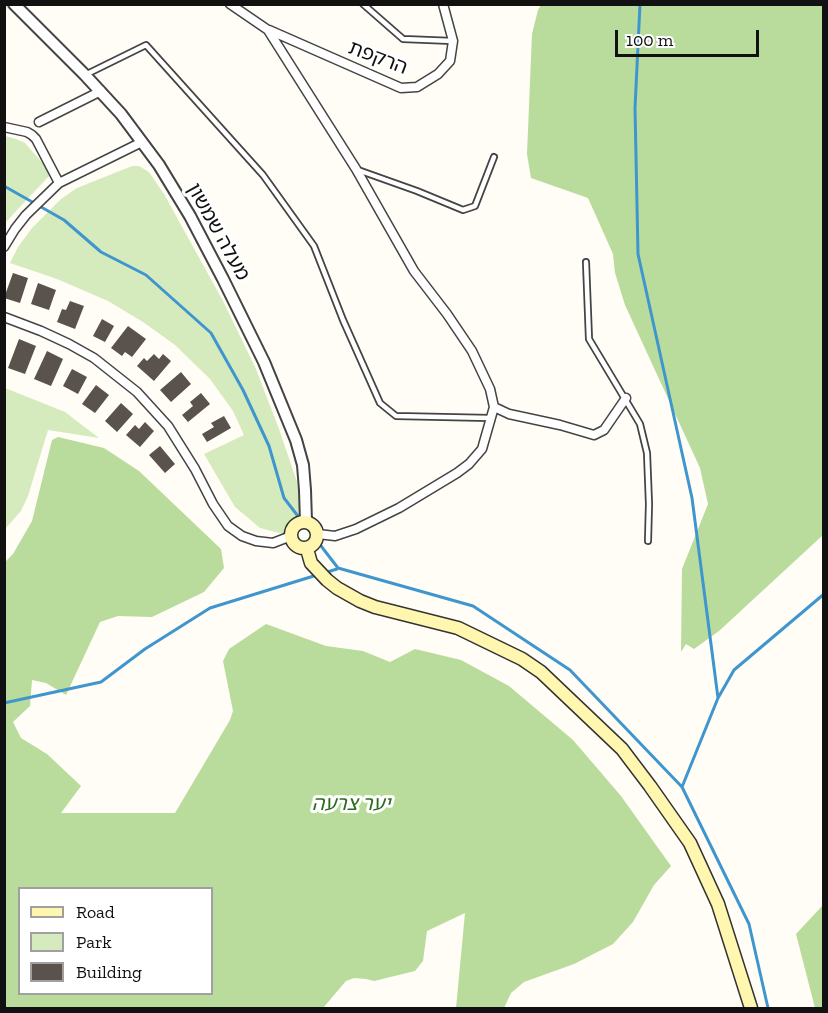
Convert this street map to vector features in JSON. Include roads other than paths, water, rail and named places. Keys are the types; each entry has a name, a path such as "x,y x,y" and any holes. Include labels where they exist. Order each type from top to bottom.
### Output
{"main road":[{"path":"306,522 314,526 318,534 315,543 307,549 300,548 293,543 291,532 298,523 306,522"},
{"path":"307,549 311,563 327,580 360,601 375,607 458,627 522,658 541,672 622,749 651,786 690,843 718,904 751,1008"}],"street":[{"name":"מעלה שמשון","path":"14,4 121,114 159,165 190,216 224,279 269,373 296,440 303,465 306,522"},
{"path":"230,4 268,30 356,169 414,271 472,351 484,373 495,407 483,449 457,473 399,508 356,529 335,536 318,534"},
{"path":"443,4 453,41"},
{"name":"הרקפת","path":"268,30 401,88 417,87 438,74 450,62 453,41"},
{"path":"39,122 101,91"},
{"path":"4,127 27,132 36,139 59,183"},
{"path":"4,247 26,215 59,183 141,142"},
{"path":"4,317 41,331 94,358 137,392 168,426 195,469 213,504 228,526 242,537 273,543 291,536"},
{"path":"495,407 509,414 594,435 604,430 626,398"}],"lane":[{"path":"363,4 403,39 453,41"},
{"path":"85,75 146,45 263,176 314,246 343,320 380,403 396,416 492,418"},
{"path":"356,169 463,210 474,206 494,157"},
{"path":"586,262 589,339 640,424 647,453 648,541"}],"waterway":[{"path":"640,4 635,108 638,254 692,498 718,698"},
{"path":"4,186 64,220 101,252 146,275 211,333 243,390 269,446 284,498 338,568 473,606 570,670 682,787 749,924 768,1008"},
{"path":"324,573 337,569"},
{"path":"4,703 101,682 145,649 210,608 317,575"},
{"path":"682,787 718,698 734,670 824,594"}],"park label":[{"name":"יער צרעה","path":"351,804"}]}
